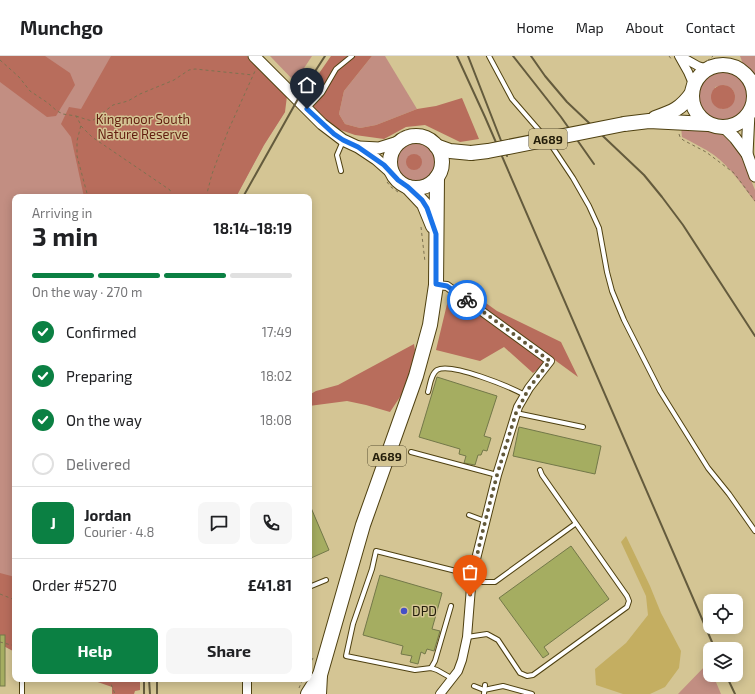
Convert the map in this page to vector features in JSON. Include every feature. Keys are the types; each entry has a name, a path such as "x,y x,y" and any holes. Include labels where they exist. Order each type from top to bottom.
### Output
{"highway":[{"path":"735,56 739,70"},
{"path":"713,62 739,70 748,78 753,89 753,102 749,113 736,125 724,127"},
{"name":"A689","path":"649,121 678,110 686,102 699,76 713,62"},
{"path":"693,90 692,99 696,111 708,124"},
{"name":"A689","path":"397,139 420,136 438,142 450,151 471,153 488,151 624,124 649,121 708,124 724,127"},
{"path":"389,177 390,157 397,139"},
{"name":"A689","path":"319,694 314,671 363,525 416,376 430,325 436,284 436,234 441,156 438,142"},
{"name":"A689","path":"405,190 426,185 453,160 471,153"},
{"name":"A689","path":"389,177 401,183 405,190 424,204 436,234"},
{"name":"A689","path":"303,691 308,682"}],"street":[{"path":"677,58 698,66 713,62"},
{"path":"677,58 688,72 693,90"},
{"path":"258,60 322,124 343,140 358,147 384,165 389,177"},
{"path":"747,154 749,113"},
{"path":"724,127 736,138 747,154 755,176"},
{"path":"358,147 379,148 397,139"},
{"path":"436,284 447,286 550,361 525,395 516,413 497,475 472,578 467,638 458,672 440,694"},
{"path":"247,682 247,694"}],"lane":[{"path":"307,109 322,93 336,69 352,56"},
{"path":"489,56 512,99 554,148 589,206 599,228 612,291 624,320 660,391 708,468 755,530"},
{"path":"341,171 337,155 343,140"},
{"path":"428,392 433,374 444,368 454,369 505,385 525,395"},
{"path":"516,413 583,428"},
{"path":"411,452 497,475"},
{"path":"467,638 487,634 498,640 520,673 527,676 533,675 627,607 629,601 627,596 540,470"},
{"path":"469,515 485,521"},
{"path":"453,679 431,668 415,670 346,656 353,624 372,569 376,551 472,578 495,582 576,524"},
{"path":"312,586 326,580"},
{"path":"431,668 436,661 451,606"},
{"path":"22,682 22,694"},
{"path":"484,692 485,685"},
{"path":"474,686 484,692 503,686 532,694"}],"path":[{"path":"670,56 677,58"},
{"path":"0,60 30,91 57,111 85,120 92,120 113,105 128,101 195,69 253,75"},
{"path":"207,194 212,174 228,131 248,88 258,60"},
{"path":"76,116 81,125 92,137 170,190 171,194"},
{"path":"81,125 77,141 77,156 87,194"},
{"path":"397,139 407,130 416,129 425,130 438,142"},
{"path":"679,132 680,137 683,140 706,152 734,173 755,201"},
{"path":"389,177 391,187 405,190"},
{"path":"421,222 426,267"},
{"path":"0,594 12,599"},
{"path":"0,642 12,645"},
{"path":"314,656 314,671"},
{"path":"110,682 115,694"}],"green space":[{"name":"Kingmoor South Nature Reserve","path":"0,56 247,56 260,71 285,112 264,145 238,194 12,194 12,650 0,644"},
{"path":"0,56 45,56 70,73 75,85 56,116 47,117 0,82"},
{"path":"111,56 247,56 260,71 287,96 285,112 264,145 238,194 83,194 71,137 61,124 69,107 81,109"},
{"path":"270,56 312,56 295,82"},
{"path":"331,56 372,56 344,91 339,114 345,124 360,128 376,125 417,109 436,106 462,98 479,139 460,142 425,125 406,127 384,139 355,135 335,128 302,98"},
{"path":"372,56 385,56 417,109 376,125 360,128 345,124 339,114 344,91"},
{"path":"740,56 755,56 755,78 744,67"},
{"path":"726,71 738,78 746,88 748,101 746,108 743,114 735,120 727,123 715,123 706,118 700,110 697,100 698,90 703,81 712,74","holes":["725,85 733,90 735,96 733,102 728,108 721,109 715,87"]},
{"path":"723,85 732,88 735,97 732,106 723,109 714,106 711,97 714,88"},
{"path":"681,127 723,135 729,141 740,154 755,190 755,202 736,177 720,160 706,150 682,137"},
{"path":"412,142 425,144 432,150 435,159 434,168 430,177 423,182 414,184 403,180 399,176 396,172 394,164 397,151"},
{"path":"411,154 417,154 422,159 420,168 417,170 411,170 406,165 406,159"},
{"path":"465,288 497,311 561,342 578,377 552,358 533,373 504,347 480,361 436,350 448,300"},
{"path":"414,344 415,350 410,382 390,412 347,401 312,406 312,393 338,385"},
{"path":"0,573 12,576 12,650 0,644"},
{"path":"703,668 703,682 716,682 721,694 678,694"},
{"path":"98,682 140,682 140,690 135,691 134,694 112,694 112,687"}],"shaded area":[{"path":"626,536 661,613 681,651 679,668 665,687 650,694 623,694 596,685 595,669 626,643 648,615 646,596 621,542"}],"building":[{"path":"437,377 497,396 484,436 491,438 487,451 483,450 481,455 478,455 475,465 464,463 466,456 459,454 460,449 419,437"},
{"path":"519,427 601,446 595,474 513,456"},
{"path":"312,510 329,550 312,558"},
{"path":"571,546 609,599 544,647 549,654 543,658 499,598"},
{"name":"DPD","path":"380,575 442,593 432,629 440,631 434,651 427,649 425,654 421,652 418,664 410,662 412,656 401,654 403,646 363,635"},
{"path":"0,635 5,635 5,686 0,686"}],"railway":[{"path":"245,194 303,90 325,56"},
{"path":"457,56 485,117 712,642"},
{"path":"468,56 507,156"},
{"path":"513,56 561,117 594,164"},
{"path":"531,56 545,76 567,102 644,175 662,197 683,225 755,336"},
{"path":"144,682 144,694"},
{"path":"149,682 150,694"},
{"path":"157,682 157,694"},
{"path":"729,682 735,694"}],"way so far":[{"path":"467,300 550,361 529,388 518,407 497,475 481,538 471,582 470,596"}],"place":[{"name":"DPD","path":"404,611"}],"route":[{"path":"307,109 334,134 358,147 384,165 401,183 408,187 422,200 427,208 436,234 436,284 447,286 467,300"}]}
